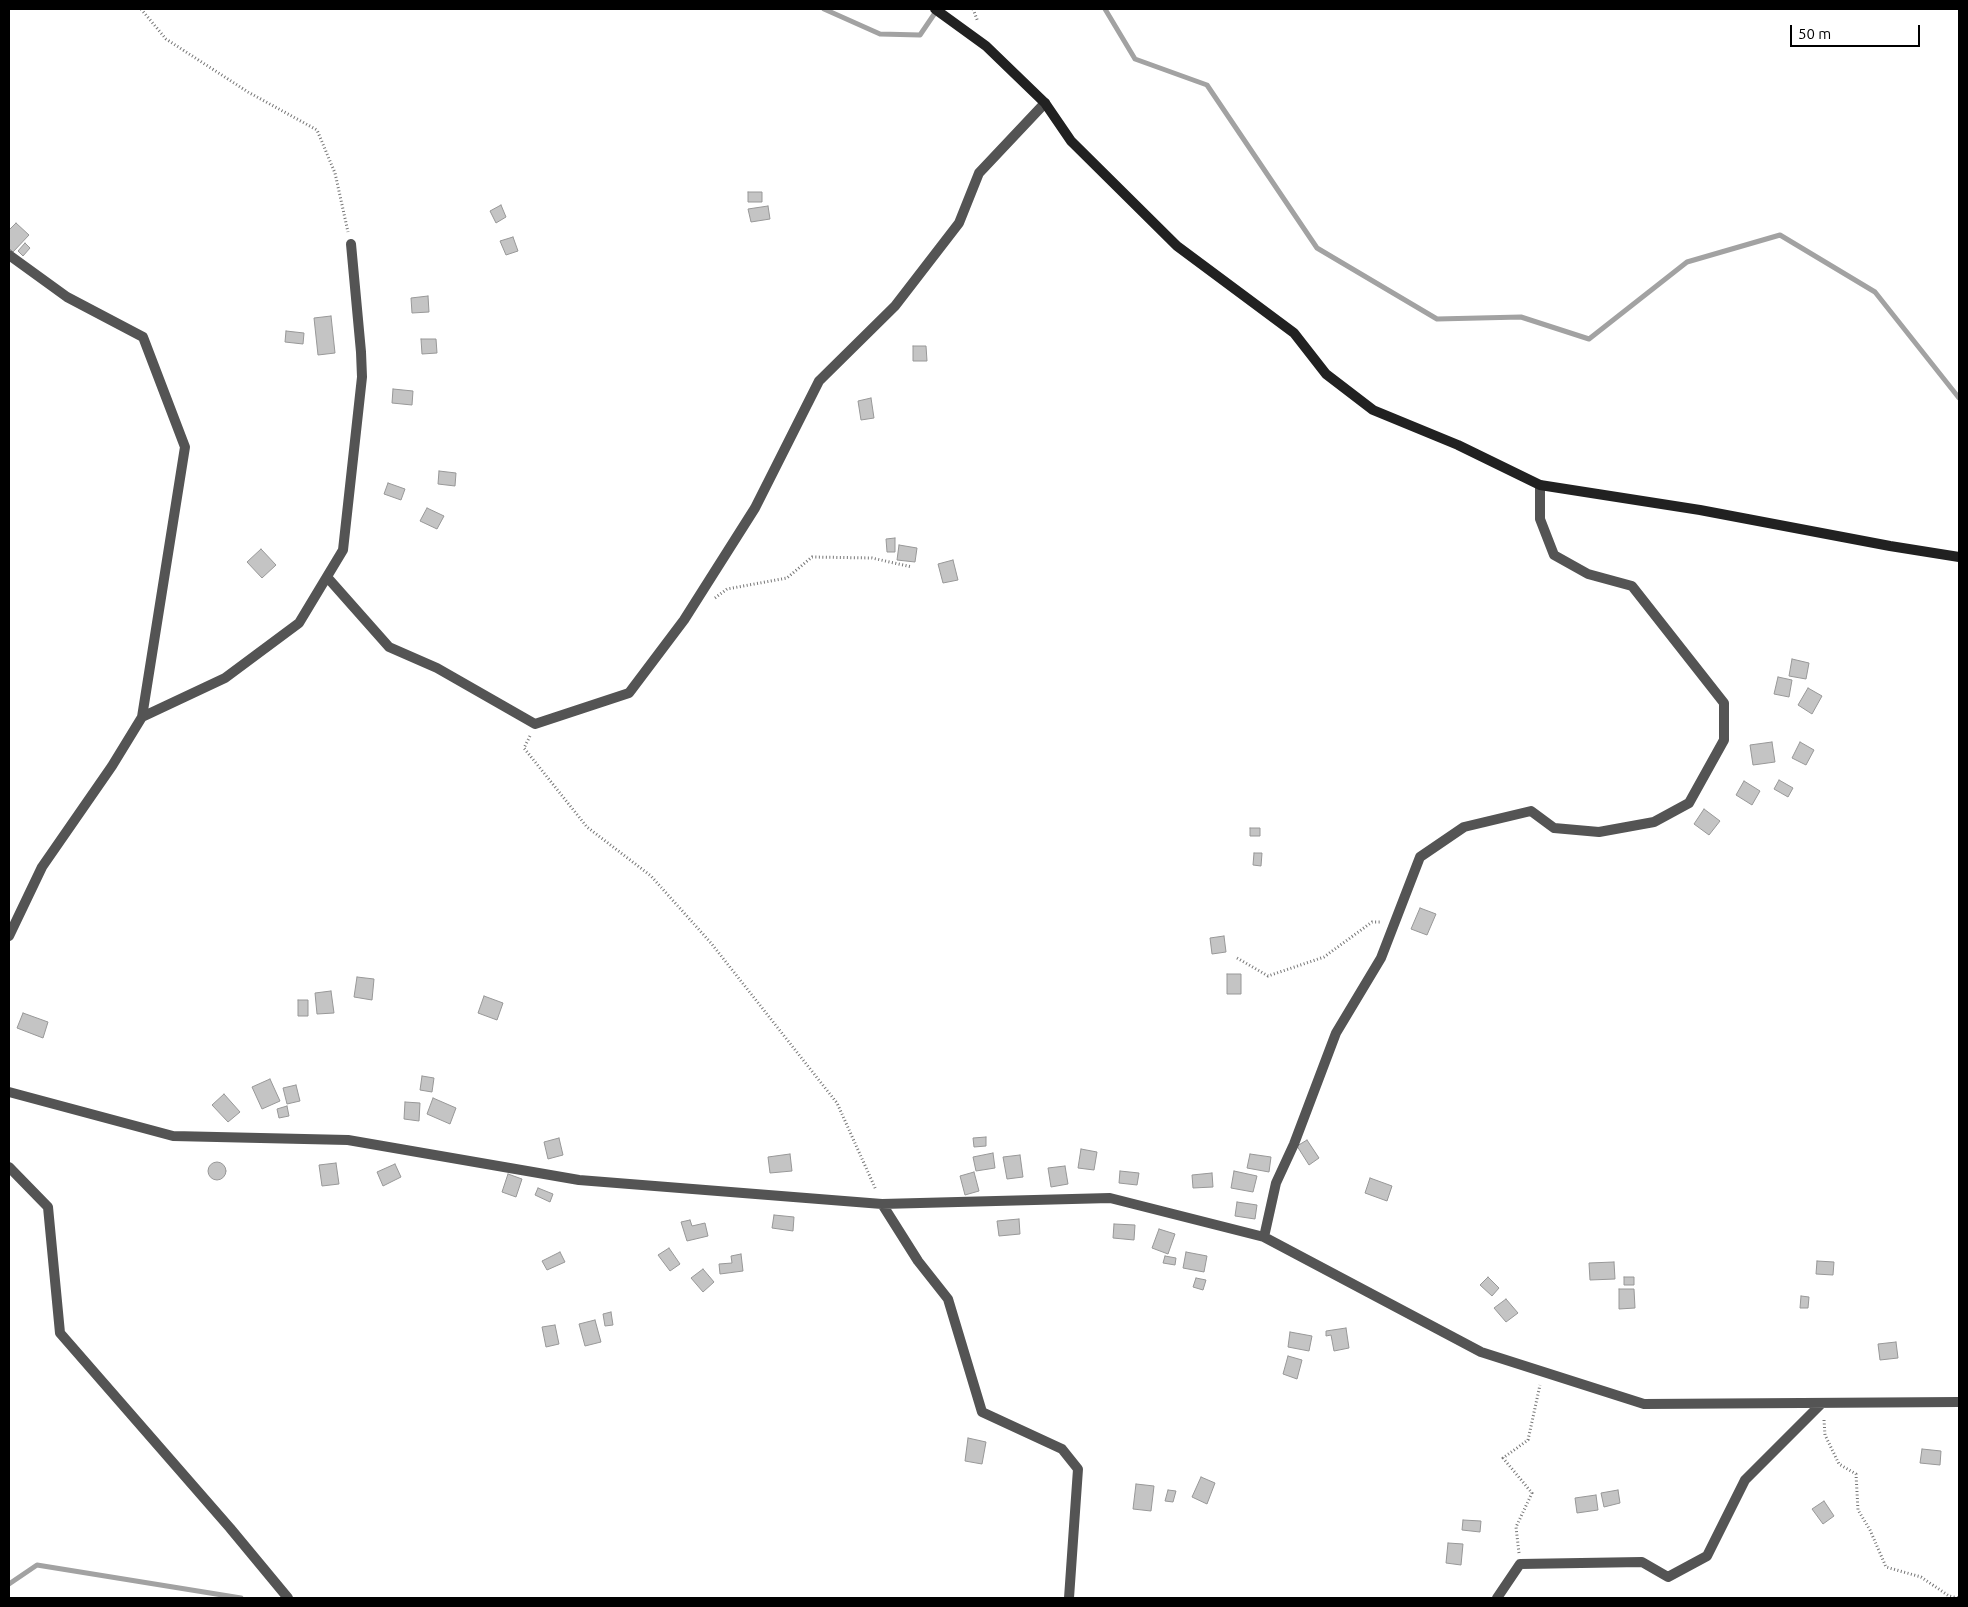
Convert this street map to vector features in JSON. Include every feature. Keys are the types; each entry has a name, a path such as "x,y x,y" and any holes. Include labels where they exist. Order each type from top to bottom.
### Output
{"main road":[{"path":"935,9 986,46 1046,103 1071,141 1177,246 1294,333 1326,374 1373,410 1458,445 1540,485 1700,510 1959,557"}],"street":[{"path":"327,577 389,647 437,668 535,724 629,693 684,620 755,508 820,380 895,306 959,223 979,173 1046,103"},
{"path":"142,716 225,678 299,623 343,550 362,377 362,352 351,244"},
{"path":"9,255 67,297 143,337 184,447 142,716 112,766 42,867 9,936"},
{"path":"1264,1237 1276,1183 1294,1144 1336,1033 1381,958 1420,857 1464,827 1531,811 1554,828 1599,832 1654,822 1689,803 1724,740 1724,703 1632,586 1588,574 1554,555 1540,518 1540,485"},
{"path":"9,1092 173,1136 348,1140 580,1180 882,1204 1110,1198 1264,1237 1481,1352 1644,1404 1959,1402"},
{"path":"9,1167 48,1207 60,1333 230,1528 288,1598"},
{"path":"882,1204 918,1261 948,1300 982,1412 1062,1449 1078,1469 1069,1598"},
{"path":"1497,1598 1520,1564 1642,1562 1668,1577 1707,1556 1745,1480 1822,1403"}],"path":[{"path":"142,9 166,39 248,92 317,130 335,173 351,244"},
{"path":"712,600 727,589 786,578 812,557 872,558 912,567"},
{"path":"535,724 524,748 588,826 652,876 711,943 837,1103 882,1204"},
{"path":"1237,958 1268,976 1324,957 1372,922 1395,923"},
{"path":"1520,1564 1516,1527 1532,1492 1503,1458 1528,1440 1542,1372"},
{"path":"1822,1403 1825,1435 1840,1464 1856,1474 1858,1510 1870,1530 1886,1567 1921,1576 1949,1596 1959,1598"}],"building":[{"path":"748,192 762,192 762,202 748,202"},
{"path":"501,205 506,217 496,223 490,211"},
{"path":"768,206 770,219 751,222 748,209"},
{"path":"16,223 29,235 13,252 9,248 9,230"},
{"path":"513,237 518,251 506,255 500,241"},
{"path":"25,243 30,248 23,256 18,251"},
{"path":"428,296 429,312 412,313 411,298"},
{"path":"331,316 335,353 318,355 314,318"},
{"path":"286,331 304,333 303,344 285,342"},
{"path":"421,339 436,339 437,353 422,354"},
{"path":"913,346 926,346 927,361 913,361"},
{"path":"393,389 413,391 412,405 392,403"},
{"path":"871,398 874,418 861,420 858,401"},
{"path":"439,471 456,473 455,486 438,484"},
{"path":"388,483 405,489 401,500 384,494"},
{"path":"427,508 444,516 437,529 420,521"},
{"path":"895,538 895,552 887,552 886,539"},
{"path":"899,545 917,548 915,562 897,560"},
{"path":"261,549 276,565 262,578 247,562"},
{"path":"953,560 958,580 943,583 938,564"},
{"path":"1792,659 1809,663 1806,679 1789,676"},
{"path":"1778,677 1792,680 1789,697 1774,694"},
{"path":"1808,688 1822,696 1812,714 1798,705"},
{"path":"1772,742 1775,762 1753,765 1750,745"},
{"path":"1800,742 1814,750 1806,765 1792,758"},
{"path":"1779,780 1793,788 1788,797 1774,789"},
{"path":"1744,781 1760,791 1752,805 1736,795"},
{"path":"1704,809 1720,821 1709,835 1694,824"},
{"path":"1250,828 1260,828 1260,836 1250,836"},
{"path":"1254,853 1262,853 1261,866 1253,865"},
{"path":"1420,908 1436,914 1427,935 1411,929"},
{"path":"1224,936 1226,952 1212,954 1210,938"},
{"path":"1227,974 1241,974 1241,994 1227,994"},
{"path":"357,977 374,979 372,1000 354,997"},
{"path":"331,991 334,1013 317,1014 315,993"},
{"path":"484,996 503,1003 497,1020 478,1013"},
{"path":"298,1000 308,1000 308,1016 298,1016"},
{"path":"23,1013 48,1022 43,1038 17,1028"},
{"path":"422,1076 434,1078 432,1092 420,1090"},
{"path":"270,1079 280,1101 262,1109 252,1087"},
{"path":"296,1085 300,1101 287,1104 283,1088"},
{"path":"224,1094 240,1112 228,1122 212,1105"},
{"path":"433,1098 456,1108 450,1124 427,1114"},
{"path":"405,1102 420,1103 419,1121 404,1119"},
{"path":"287,1106 289,1116 279,1118 277,1109"},
{"path":"986,1137 986,1146 974,1147 973,1138"},
{"path":"559,1138 563,1155 548,1159 544,1142"},
{"path":"1307,1140 1319,1158 1309,1165 1297,1146"},
{"path":"1081,1149 1097,1152 1094,1170 1078,1168"},
{"path":"993,1153 995,1168 976,1171 973,1157"},
{"path":"790,1154 792,1171 770,1173 768,1157"},
{"path":"1250,1154 1271,1157 1269,1172 1247,1168"},
{"path":"1020,1155 1023,1177 1007,1179 1003,1157"},
{"path":"213,1162 221,1162 226,1167 224,1178 213,1180 208,1175 208,1167"},
{"path":"336,1163 339,1184 322,1186 319,1165"},
{"path":"395,1164 401,1177 383,1186 377,1172"},
{"path":"1065,1166 1068,1184 1051,1187 1048,1168"},
{"path":"1120,1171 1139,1173 1137,1185 1119,1183"},
{"path":"1234,1171 1257,1176 1253,1192 1231,1188"},
{"path":"974,1172 979,1191 965,1195 960,1176"},
{"path":"1212,1173 1213,1187 1193,1188 1192,1175"},
{"path":"508,1174 522,1179 516,1197 502,1192"},
{"path":"1370,1178 1392,1186 1387,1201 1365,1193"},
{"path":"538,1188 553,1194 550,1202 535,1195"},
{"path":"1237,1202 1257,1205 1255,1219 1235,1216"},
{"path":"774,1215 794,1217 793,1231 772,1228"},
{"path":"1019,1219 1020,1234 999,1236 997,1221"},
{"path":"690,1220 692,1226 705,1223 708,1236 687,1241 681,1222"},
{"path":"1114,1224 1135,1225 1134,1240 1113,1238"},
{"path":"1159,1229 1175,1234 1168,1254 1152,1248"},
{"path":"669,1248 680,1264 670,1271 658,1255"},
{"path":"560,1252 565,1262 547,1270 542,1261"},
{"path":"1186,1252 1207,1256 1204,1272 1183,1268"},
{"path":"741,1254 743,1271 720,1274 719,1264 732,1263 731,1256"},
{"path":"1165,1256 1176,1258 1175,1265 1163,1263"},
{"path":"1817,1261 1834,1262 1833,1275 1816,1274"},
{"path":"1614,1262 1615,1279 1590,1280 1589,1263"},
{"path":"703,1269 714,1282 703,1292 691,1278"},
{"path":"1488,1277 1499,1288 1492,1296 1480,1285"},
{"path":"1624,1277 1634,1277 1634,1285 1624,1285"},
{"path":"1196,1278 1206,1280 1203,1290 1193,1287"},
{"path":"1619,1289 1634,1289 1635,1308 1619,1309"},
{"path":"1801,1296 1809,1297 1808,1308 1800,1308"},
{"path":"1506,1299 1518,1313 1506,1322 1494,1308"},
{"path":"611,1312 613,1325 605,1326 603,1314"},
{"path":"595,1320 601,1342 585,1346 579,1324"},
{"path":"555,1325 559,1344 546,1347 542,1327"},
{"path":"1346,1328 1349,1348 1334,1351 1331,1335 1326,1336 1326,1331"},
{"path":"1290,1332 1312,1336 1309,1351 1288,1347"},
{"path":"1896,1342 1898,1358 1880,1360 1878,1344"},
{"path":"1288,1356 1302,1360 1297,1379 1283,1374"},
{"path":"968,1438 986,1442 982,1464 965,1461"},
{"path":"1922,1449 1941,1451 1940,1465 1920,1463"},
{"path":"1201,1477 1215,1483 1207,1504 1192,1497"},
{"path":"1136,1484 1154,1486 1151,1511 1133,1509"},
{"path":"1168,1490 1176,1491 1173,1502 1165,1501"},
{"path":"1618,1490 1620,1503 1604,1507 1601,1493"},
{"path":"1596,1495 1598,1510 1577,1513 1575,1498"},
{"path":"1824,1501 1834,1516 1823,1524 1812,1509"},
{"path":"1463,1520 1481,1521 1480,1532 1462,1530"},
{"path":"1448,1543 1463,1544 1461,1565 1446,1563"}],"waterway":[{"path":"824,9 880,34 920,35 937,10"},
{"path":"1105,9 1135,59 1207,85 1317,248 1437,319 1521,317 1589,339 1687,262 1780,235 1875,292 1959,398"},
{"path":"9,1584 37,1565 241,1598"}]}
